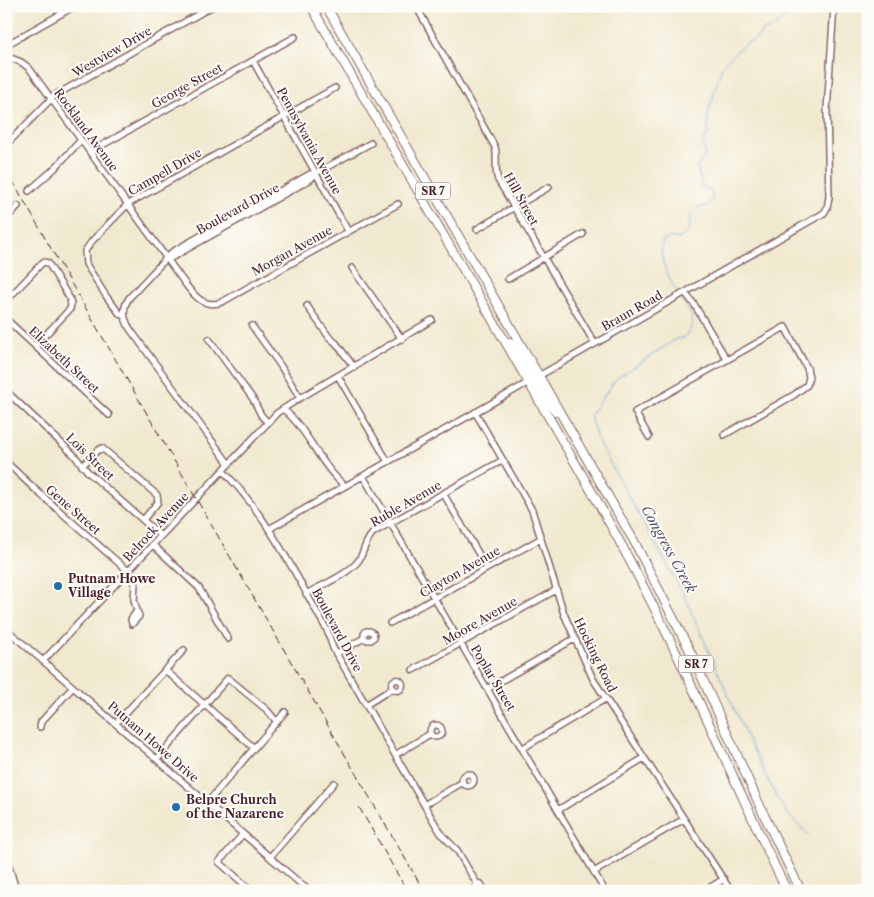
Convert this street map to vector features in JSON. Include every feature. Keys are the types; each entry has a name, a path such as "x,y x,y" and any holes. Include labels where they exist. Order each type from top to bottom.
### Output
{"highway":[{"name":"SR 7","path":"311,6 489,315 578,443 631,536 678,626 801,891"},
{"name":"SR 7","path":"326,6 534,379 645,590 678,656 787,891"}],"main road":[{"path":"6,858 16,891"}],"street":[{"path":"6,45 75,6"},
{"name":"Westview Drive","path":"7,144 51,99 213,6"},
{"name":"Hill Street","path":"416,6 495,147 495,174 543,259 595,344"},
{"name":"Braun Road","path":"269,529 818,218 827,208 830,197 827,151 827,103 834,6"},
{"name":"George Street","path":"90,152 295,37"},
{"name":"Rockland Avenue","path":"6,56 26,64 196,297"},
{"name":"Pennsylvania Avenue","path":"253,61 348,231"},
{"name":"Campell Drive","path":"124,316 120,314 99,286 86,264 84,256 87,247 92,241 128,204 335,88"},
{"path":"30,191 81,140"},
{"name":"Boulevard Drive","path":"124,316 124,307 129,298 167,258 175,256 371,143"},
{"path":"477,229 549,187"},
{"name":"Morgan Avenue","path":"196,297 205,303 216,304 222,302 398,204"},
{"path":"6,219 18,206"},
{"path":"508,279 583,234"},
{"path":"6,301 43,262 46,261 52,268 70,299 70,310 35,346"},
{"path":"352,268 402,339"},
{"path":"685,293 694,304 727,360"},
{"path":"307,306 354,367"},
{"path":"124,316 130,329 229,464 283,409 432,320"},
{"name":"Elizabeth Street","path":"6,319 109,416"},
{"path":"252,326 280,365 300,398"},
{"path":"649,437 635,412 785,327 804,360 809,377 807,384 801,391 724,435"},
{"path":"209,339 253,399 261,415 268,423"},
{"path":"338,376 388,462"},
{"name":"Lois Street","path":"6,391 72,453 82,466 161,536"},
{"path":"283,409 292,416 331,472 344,485"},
{"name":"Hocking Road","path":"475,412 532,510 556,590 574,639 593,679 731,891"},
{"path":"82,466 97,450 102,448 157,495 158,502 143,520"},
{"name":"Ruble Avenue","path":"306,594 354,565 372,534 503,460"},
{"name":"Gene Street","path":"6,462 46,500 128,571"},
{"name":"Belrock Avenue","path":"43,661 229,464"},
{"name":"Boulevard Drive","path":"222,471 255,508 269,529 328,631 336,654 424,805 443,836 457,850 477,884 482,886 479,891"},
{"name":"Poplar Street","path":"363,476 605,891"},
{"path":"444,493 487,568"},
{"name":"Clayton Avenue","path":"390,624 540,539"},
{"path":"153,545 199,588 228,638"},
{"path":"128,571 135,584 134,600 137,610"},
{"name":"Moore Avenue","path":"413,670 556,590"},
{"name":"Putnam Howe Drive","path":"6,629 309,891"},
{"path":"336,654 364,638"},
{"path":"487,690 574,639"},
{"path":"116,723 184,650"},
{"path":"165,670 254,748"},
{"path":"157,759 228,678 277,722"},
{"path":"40,727 41,722 73,687"},
{"path":"366,705 393,688"},
{"path":"523,748 605,699"},
{"path":"207,803 285,712"},
{"path":"395,755 430,734"},
{"path":"558,810 644,758"},
{"path":"424,805 462,782"},
{"path":"270,858 334,783"},
{"path":"594,872 684,819"},
{"path":"243,834 219,862 252,891"},
{"path":"704,891 724,879"}],"waterway":[{"name":"Congress Creek","path":"677,293 663,262 662,242 669,237 679,239 689,231 690,216 699,207 708,206 713,197 710,190 702,187 697,167 705,156 703,142 708,133 708,114 722,66 746,43 758,38 763,30 772,29 788,14 786,6"},
{"name":"Congress Creek","path":"682,301 692,321 691,328 684,338 676,339 616,379 590,415 597,440 683,593 749,742 776,796 788,815 810,836"}],"railway":[{"path":"6,169 424,891"},
{"path":"359,807 407,891"}],"place":[{"name":"Putnam Howe Village","path":"58,586"},
{"name":"Belpre Church of the Nazarene","path":"176,807"}]}
